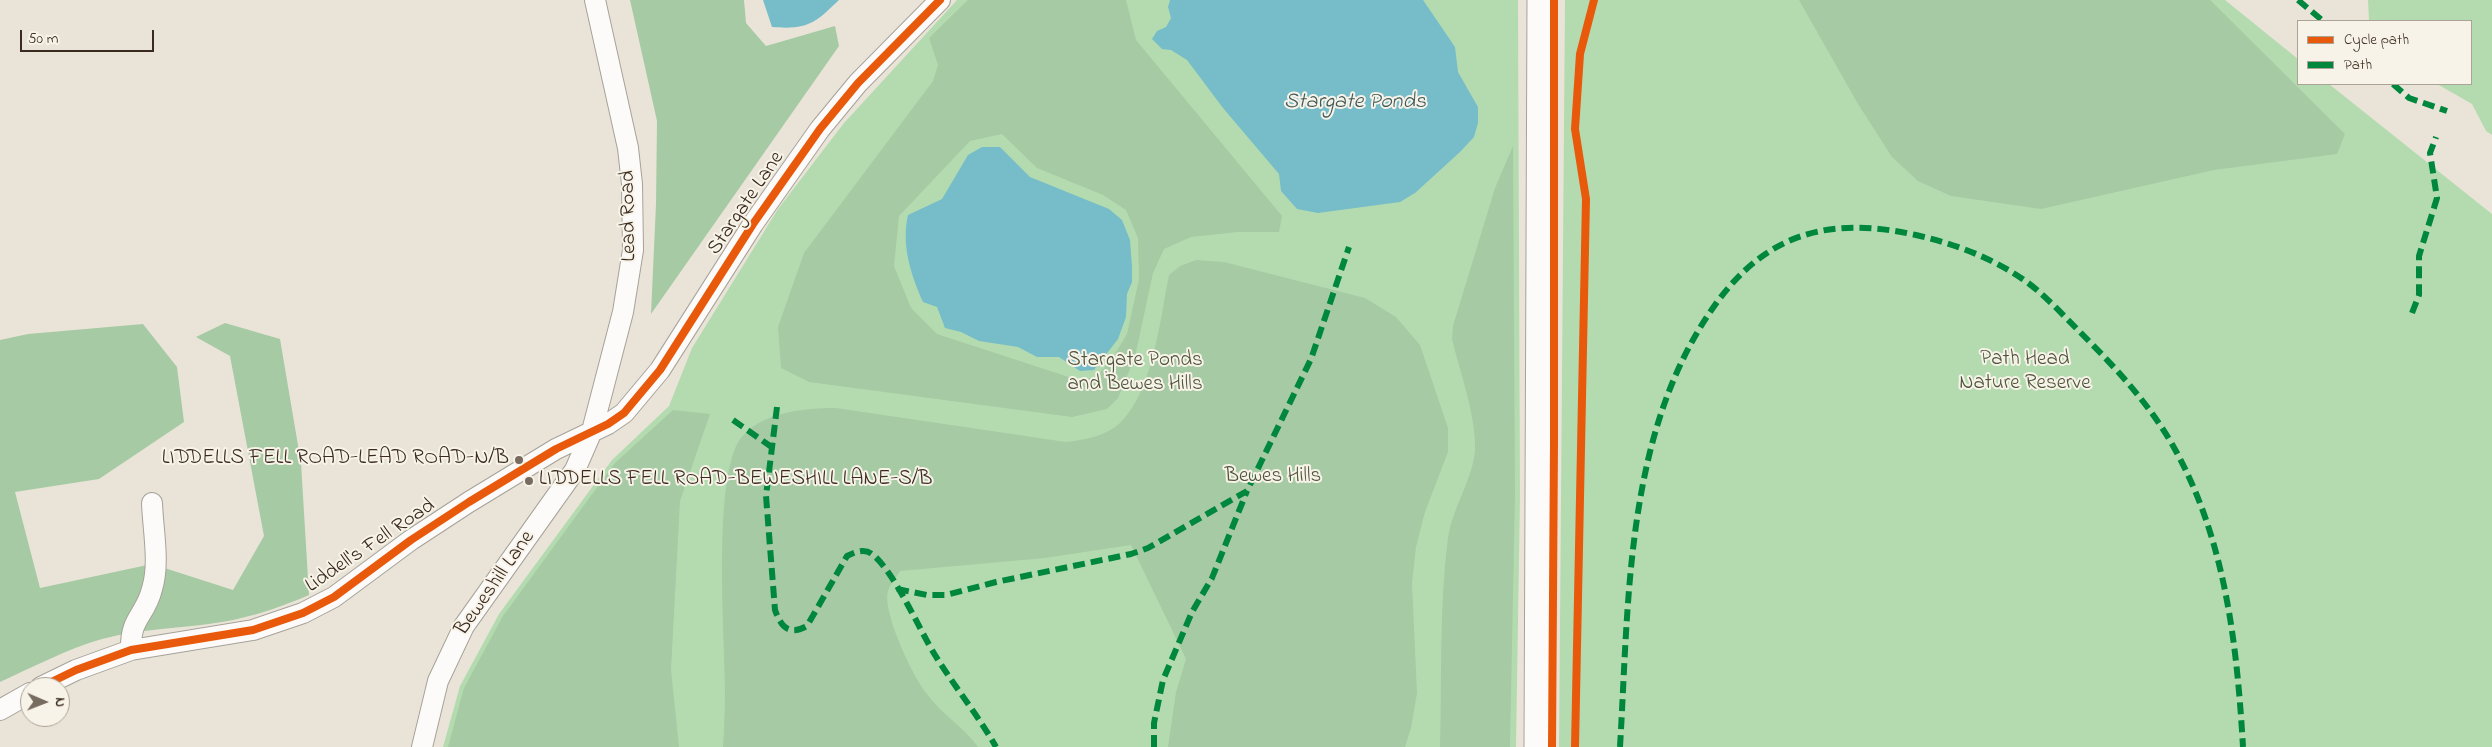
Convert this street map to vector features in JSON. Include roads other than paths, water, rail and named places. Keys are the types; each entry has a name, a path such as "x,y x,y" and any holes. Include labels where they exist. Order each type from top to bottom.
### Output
{"main road":[{"path":"1537,747 1540,0"}],"street":[{"name":"Lead Road","path":"592,431 630,282 634,218 628,148 595,0"},
{"name":"Stargate Lane","path":"592,431 620,417 644,392 681,339 753,224 820,130 858,83 940,0"},
{"name":"Liddell's Fell Road","path":"62,677 131,650 253,630 303,613 334,597 411,540 469,502 556,449 592,431"},
{"name":"Beweshill Lane","path":"422,747 438,681 450,651 479,604 576,470 592,431"},
{"path":"131,650 131,634 134,622 145,609 156,573 152,503"},
{"path":"0,710 20,699"}],"water":[{"path":"763,0 839,0 810,23 803,26 784,28 772,27"},
{"name":"Stargate Ponds","path":"1170,0 1423,0 1455,47 1458,72 1478,107 1478,123 1474,137 1415,193 1400,202 1318,213 1297,209 1281,191 1279,174 1223,108 1187,60 1171,50 1162,49 1152,39 1157,31 1166,27 1171,18 1168,7"},
{"path":"982,147 1000,147 1030,177 1109,209 1122,220 1130,240 1132,266 1132,282 1127,294 1126,317 1118,339 1094,370 1080,371 1059,357 1037,357 1018,347 979,341 961,332 945,328 937,307 923,302 908,260 906,226 908,215 942,199 968,155"}],"place":[{"name":"LIDDELLS FELL ROAD-LEAD ROAD-N/B","path":"519,460"},
{"name":"LIDDELLS FELL ROAD-BEWESHILL LANE-S/B","path":"529,481"}],"park label":[{"name":"Path Head Nature Reserve","path":"2025,373"},
{"name":"Stargate Ponds and Bewes Hills","path":"1135,374"},
{"name":"Bewes Hills","path":"1273,478"}]}
